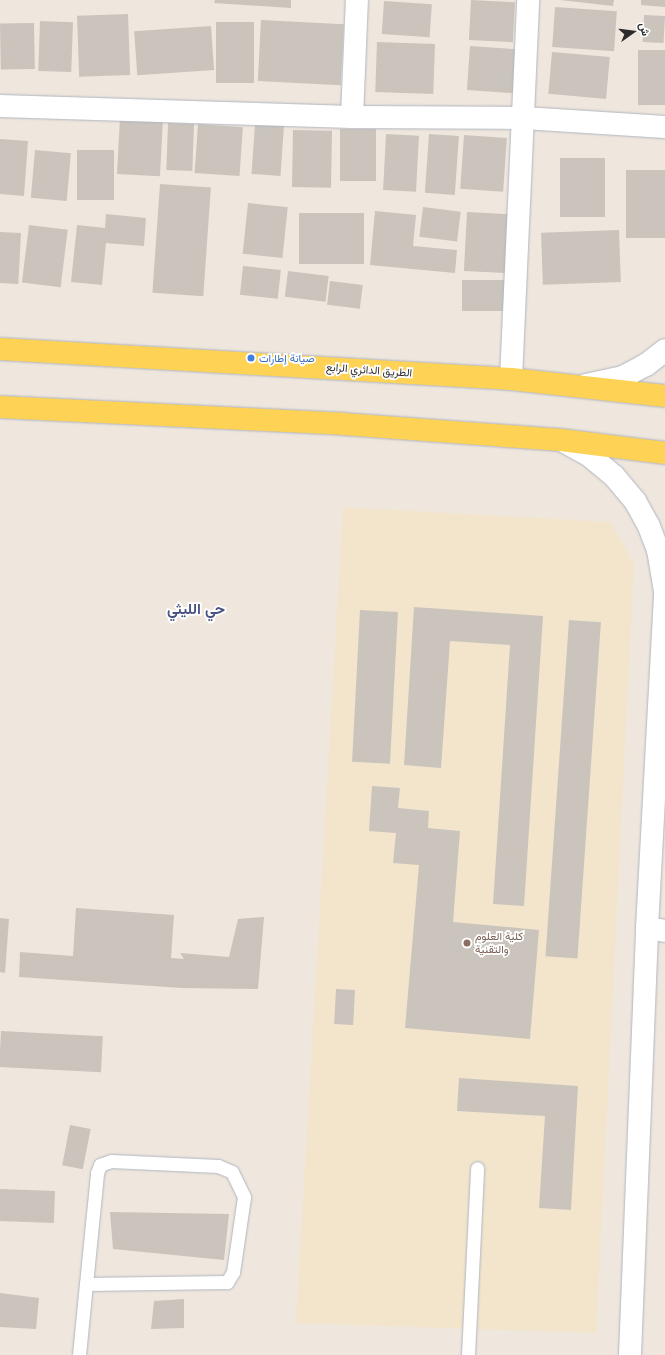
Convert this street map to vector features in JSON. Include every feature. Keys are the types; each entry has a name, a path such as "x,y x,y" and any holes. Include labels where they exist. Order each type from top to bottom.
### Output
{"main road":[{"name":"الطريق الدائري الرابع","path":"0,349 511,379 586,385 665,396"},
{"path":"0,407 343,424 561,440 665,452"}],"street":[{"path":"352,117 357,0"},
{"path":"511,379 524,118 528,0"},
{"path":"0,106 352,117 524,118 665,127"},
{"path":"586,385 623,377 646,365 665,350"},
{"path":"561,440 602,466 635,501 648,524 658,550 665,591"},
{"path":"630,1355 656,930 665,596"}],"lane":[{"path":"79,1355 86,1284 100,1164 111,1161 218,1166 232,1172 244,1197 233,1272 227,1282 86,1284"},
{"path":"468,1355 477,1168"}],"shaded area":[{"name":"كلية العلوم والتقنية","path":"343,507 610,522 634,563 596,1333 296,1323"}],"building":[{"path":"215,0 291,0 291,8 214,3"},
{"path":"471,0 515,2 513,42 469,40"},
{"path":"560,0 614,0 613,6"},
{"path":"641,0 665,0 665,7 641,5"},
{"path":"384,1 432,4 430,37 382,34"},
{"path":"555,7 617,11 614,51 552,47"},
{"path":"128,14 130,75 79,77 77,16"},
{"path":"644,15 665,16 664,43 643,42"},
{"path":"261,20 344,24 341,85 258,81"},
{"path":"40,21 73,22 71,72 38,71"},
{"path":"216,22 254,22 254,83 216,83"},
{"path":"34,23 35,69 1,70 0,24"},
{"path":"211,26 214,70 137,75 134,31"},
{"path":"377,42 435,44 433,94 375,92"},
{"path":"470,46 518,49 515,93 467,90"},
{"path":"638,50 665,50 665,105 638,105"},
{"path":"552,52 610,57 606,99 548,94"},
{"path":"120,117 163,119 160,176 117,174"},
{"path":"168,123 194,124 192,171 166,170"},
{"path":"198,124 243,127 239,176 195,173"},
{"path":"255,124 284,126 280,176 252,174"},
{"path":"340,129 376,129 376,181 340,181"},
{"path":"293,130 332,131 331,188 292,187"},
{"path":"386,134 419,136 416,192 383,190"},
{"path":"429,134 459,136 455,195 425,193"},
{"path":"464,135 507,138 503,192 460,189"},
{"path":"0,139 28,141 24,196 0,194"},
{"path":"35,150 71,153 67,201 31,198"},
{"path":"77,150 114,150 114,200 77,200"},
{"path":"560,158 605,158 605,217 560,217"},
{"path":"626,170 665,170 665,238 626,238"},
{"path":"160,184 211,188 203,296 152,293"},
{"path":"248,203 288,207 282,258 243,254"},
{"path":"423,207 461,212 457,241 419,237"},
{"path":"375,211 416,215 413,246 457,250 455,273 370,265"},
{"path":"467,212 517,215 514,274 464,271"},
{"path":"299,213 364,213 364,264 299,264"},
{"path":"106,214 146,218 144,246 106,243 102,285 71,282 77,225 105,228"},
{"path":"29,225 68,230 61,287 22,283"},
{"path":"619,230 621,282 543,285 541,233"},
{"path":"0,232 21,233 18,284 0,283"},
{"path":"243,266 281,270 278,299 240,295"},
{"path":"288,271 329,276 326,302 285,297"},
{"path":"462,280 504,280 504,311 462,311"},
{"path":"330,281 363,285 360,309 327,305"},
{"path":"414,607 543,616 524,906 493,904 510,645 450,641 441,768 404,765"},
{"path":"360,610 398,612 390,764 352,762"},
{"path":"569,620 601,622 577,958 545,956"},
{"path":"372,786 400,788 398,808 429,811 428,828 460,831 453,922 539,930 530,1039 405,1028 419,865 393,863 396,833 369,831"},
{"path":"76,908 174,915 171,958 184,959 180,953 229,957 238,919 264,917 258,989 182,988 19,977 20,952 73,956"},
{"path":"0,918 9,919 5,973 0,972"},
{"path":"336,989 355,990 353,1025 334,1024"},
{"path":"1,1031 103,1036 101,1072 0,1067"},
{"path":"459,1078 578,1086 571,1210 539,1208 545,1116 457,1111"},
{"path":"70,1125 91,1129 83,1169 62,1165"},
{"path":"0,1189 55,1191 54,1223 0,1221"},
{"path":"110,1212 229,1214 224,1260 113,1249"},
{"path":"0,1293 39,1298 36,1329 0,1327"},
{"path":"184,1299 184,1328 151,1329 154,1301"}],"place":[{"name":"صيانة إطارات","path":"251,358"},
{"name":"كلية العلوم والتقنية","path":"467,943"}],"district":[{"name":"حي الليثي","path":"196,609"}]}
